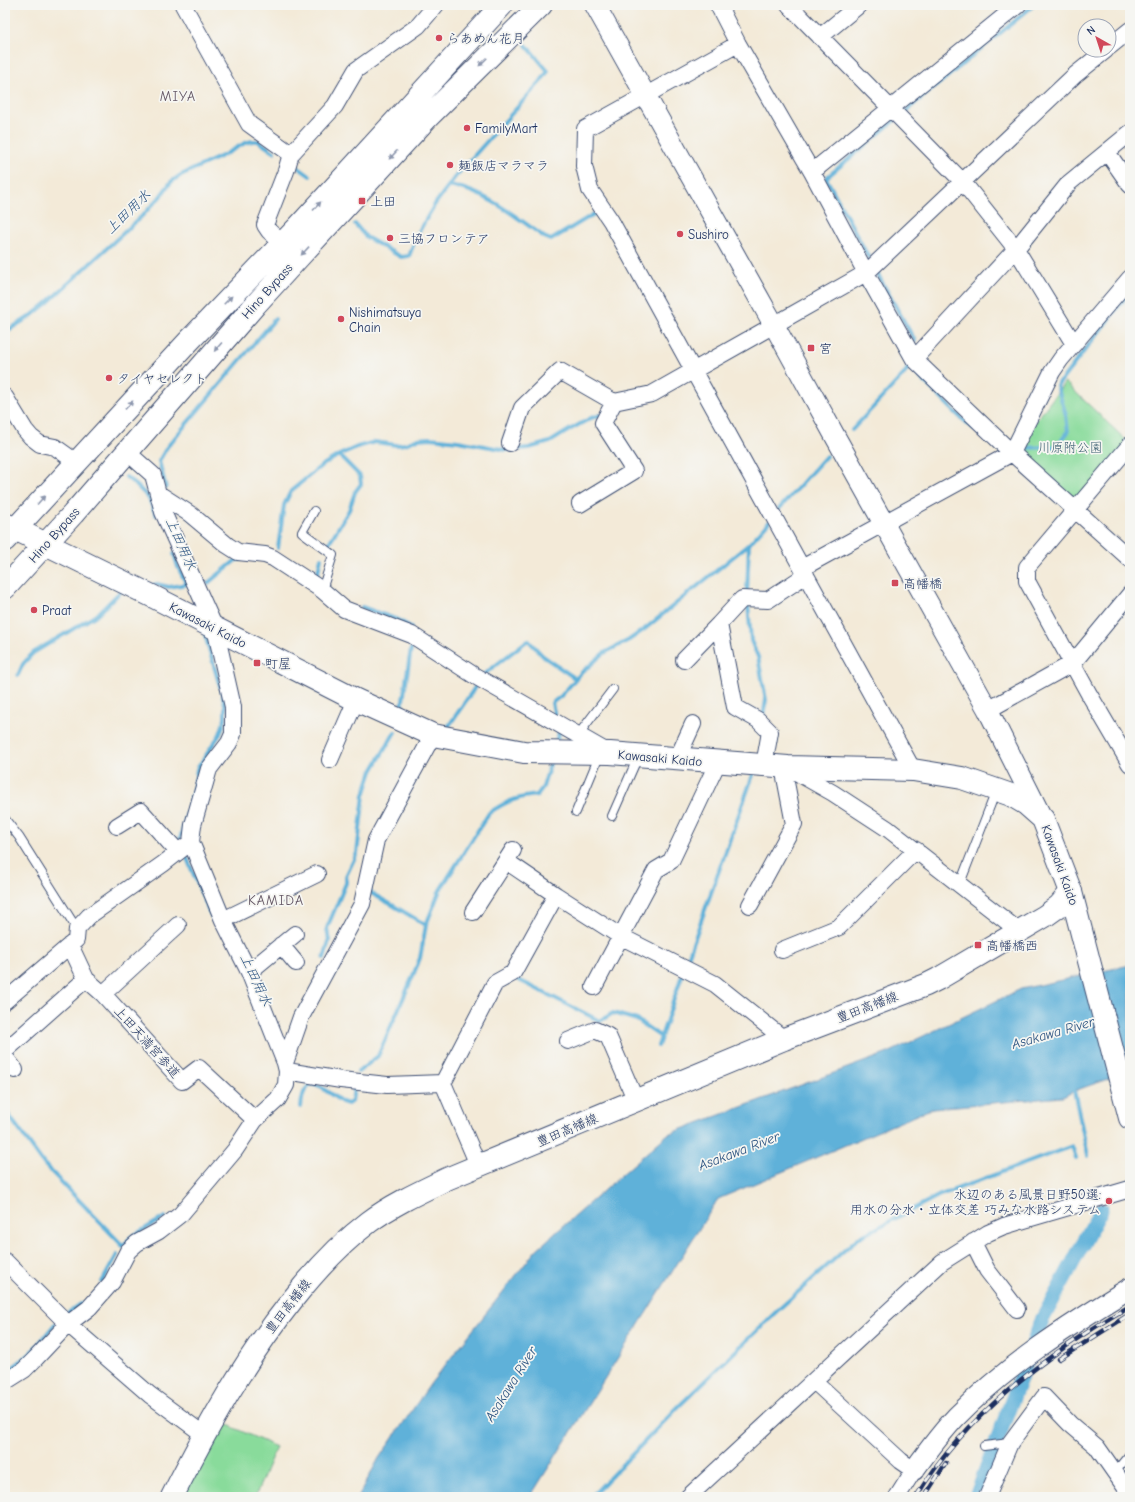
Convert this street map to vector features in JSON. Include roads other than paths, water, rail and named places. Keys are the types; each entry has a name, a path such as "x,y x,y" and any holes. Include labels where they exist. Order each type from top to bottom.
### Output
{"main road":[{"name":"Hino Bypass","path":"8,531 76,462 282,243 502,5"},
{"name":"Hino Bypass","path":"5,588 127,452 255,304 426,119 541,5"},
{"name":"Kawasaki Kaido","path":"8,531 45,544 356,700 433,736 524,752 605,753 778,766 913,770 962,778 1011,795 1026,804 1043,819 1071,892 1130,1118"},
{"name":"豊田高幡線","path":"172,1497 204,1434 244,1365 308,1280 329,1256 360,1229 396,1205 449,1178 479,1167 784,1039 926,985 1019,932 1059,906 1071,892"}],"street":[{"path":"183,5 249,124 291,154"},
{"path":"282,243 269,231 265,225 291,154 335,106 356,70 418,26 436,5"},
{"path":"595,5 988,710 1043,819"},
{"path":"718,5 738,44 812,172 914,359 1012,453 1130,559"},
{"path":"789,5 962,181 1016,250 1074,344"},
{"path":"820,37 859,5"},
{"path":"812,172 896,115 1018,5"},
{"path":"1117,41 1130,30"},
{"path":"738,44 585,129 584,166 590,190 611,221 913,770"},
{"path":"510,443 522,408 560,371 614,402 652,394 866,273 1075,75 1096,58"},
{"path":"914,359 1016,250 1069,183 1130,133"},
{"path":"1107,152 1130,185"},
{"path":"684,660 742,599 768,600 804,572 883,523 1012,453 1052,372 1061,359 1130,278"},
{"path":"5,397 25,430 31,437 40,444 55,447 76,462"},
{"path":"580,504 634,472 603,423 614,402"},
{"path":"127,452 153,474 163,512 215,628 233,707 233,734 208,769 190,842 223,920 249,972 286,1067"},
{"path":"1128,453 1075,510 1027,567 1027,581 1089,694 1128,752"},
{"path":"158,494 190,514 223,542 238,552 265,555 273,558 322,590 344,610 412,635 475,676 578,735 605,753"},
{"path":"988,710 1073,663 1130,594"},
{"path":"719,624 735,707 758,720 770,732 794,824 750,904"},
{"path":"330,760 356,700"},
{"path":"677,759 693,724"},
{"path":"5,1382 24,1370 68,1324 89,1308 112,1282 128,1251 137,1243 159,1231 181,1214 235,1150 255,1120 278,1099 286,1085 286,1067 301,1017 362,904 376,840 433,736"},
{"path":"594,987 656,870 670,861 718,762"},
{"path":"778,766 833,793 888,829 1019,932"},
{"path":"117,826 141,811 178,852"},
{"path":"5,1001 76,940 77,929 90,916 190,842"},
{"path":"782,950 839,927 916,850"},
{"path":"473,912 510,856 556,895 620,936 715,984 784,1039"},
{"path":"223,920 317,874"},
{"path":"443,1083 494,983 513,973 556,895"},
{"path":"103,994 178,925"},
{"path":"249,972 295,934"},
{"name":"上田天満宮参道","path":"70,945 86,979 103,994 182,1081 199,1068 255,1120"},
{"path":"281,945 296,963"},
{"path":"5,1051 86,979"},
{"path":"568,1041 595,1030 608,1036 636,1101"},
{"path":"5,1057 15,1070"},
{"path":"286,1067 341,1080 387,1085 443,1083"},
{"path":"443,1083 479,1167"},
{"path":"691,1496 942,1262 988,1233 1004,1226 1130,1189"},
{"path":"973,1242 987,1270 1017,1309"},
{"path":"5,1261 68,1324 150,1394 204,1434"},
{"path":"898,1497 914,1470 934,1443 955,1418 992,1383 1058,1334 1130,1288"},
{"path":"814,1380 901,1461 914,1470"},
{"path":"987,1497 1006,1443 1044,1397 1070,1424 1097,1447 1130,1494"}],"lane":[{"path":"314,511 302,532 333,555 322,590"},
{"path":"578,735 613,689"},
{"path":"576,812 605,753"},
{"path":"612,816 639,756"},
{"path":"959,886 997,790"},
{"path":"5,819 19,837 77,929"},
{"path":"984,1446 1006,1443"},
{"path":"1114,1472 1130,1454"}],"water":[{"name":"Asakawa River","path":"1130,965 1130,1071 1074,1091 1063,1097 933,1108 718,1199 530,1497 358,1497 379,1458 431,1383 536,1250 668,1134 888,1053 1021,989"}],"waterway":[{"path":"901,115 1034,5"},
{"name":"上田用水","path":"355,224 366,237 401,257 409,256 418,233 435,204 455,177 541,81 548,71 526,45"},
{"path":"869,258 826,178 896,119"},
{"name":"上田用水","path":"5,332 31,316 47,303 142,216 159,198 171,182 181,175 224,155 245,143 252,141 258,141 274,152"},
{"name":"上田用水","path":"292,163 310,176"},
{"path":"449,185 475,193 499,205 544,237 551,240 594,214"},
{"path":"877,273 915,341"},
{"path":"1018,448 1056,447 1068,432 1066,415 1057,386 1130,292"},
{"path":"166,488 159,461 167,447 275,319"},
{"path":"852,430 905,373 909,366 960,417 983,436"},
{"path":"278,548 284,505 291,491 321,466 339,455 357,447 375,442 396,445 405,444 418,439 430,438 458,441 506,450 529,448 550,442 591,418 601,415"},
{"path":"329,543 349,510 355,492 361,484 360,476 339,455"},
{"path":"779,509 826,456"},
{"name":"上田用水","path":"126,477 148,497 156,515"},
{"path":"555,716 552,703 561,696 581,673 604,653 629,640 646,628 749,544 769,522"},
{"path":"747,593 749,544"},
{"name":"上田用水","path":"174,554 178,567 186,583"},
{"path":"316,581 321,558"},
{"path":"208,583 236,560 242,559"},
{"path":"151,586 157,584 169,587 187,584"},
{"path":"18,675 23,664 33,653 98,614 121,591"},
{"path":"748,604 751,641 758,657 766,700 763,716"},
{"path":"362,607 398,620 411,627"},
{"name":"上田用水","path":"180,839 195,783 197,769 220,734 225,719 225,704 205,635"},
{"path":"483,675 528,640 543,656 576,679"},
{"path":"402,707 411,649"},
{"path":"448,727 478,683"},
{"path":"555,744 560,730"},
{"path":"324,958 329,941 327,928 346,883 346,876 357,853 364,795 372,771 395,732"},
{"path":"358,1072 378,1056 420,958 426,925 440,890 489,813 512,801 523,797 537,795 543,787 551,761"},
{"path":"686,963 754,772"},
{"name":"上田用水","path":"186,856 208,909 217,926"},
{"path":"370,891 369,892 426,925"},
{"path":"658,1046 682,975"},
{"path":"512,978 517,979 600,1021 613,1013 637,1020 661,1037"},
{"path":"301,1107 305,1091 312,1084 322,1088 342,1102 348,1104 352,1101 354,1088"},
{"path":"1073,1086 1088,1156"},
{"path":"5,1110 44,1164 123,1246"},
{"path":"591,1497 678,1407 778,1310 858,1238 940,1195 1072,1146 1076,1158"},
{"path":"1074,1261 1093,1213 1091,1205"},
{"path":"976,1497 1042,1320 1101,1210"},
{"name":"上田用水","path":"125,1244 131,1237 165,1217"},
{"name":"上田用水","path":"102,1282 117,1255"},
{"name":"上田用水","path":"68,1313 81,1304"},
{"name":"上田用水","path":"5,1373 30,1354 55,1324"}],"railway":[{"path":"916,1497 936,1467 959,1439 1011,1388 1069,1344 1130,1306"},
{"path":"1059,1359 1130,1314"},
{"path":"924,1497 946,1463"}],"place":[{"name":"らあめん花月","path":"439,38"},
{"name":"FamilyMart","path":"467,128"},
{"name":"麺飯店マラマラ","path":"450,165"},
{"name":"上田","path":"362,201"},
{"name":"Sushiro","path":"680,234"},
{"name":"三協フロンテア","path":"390,238"},
{"name":"Nishimatsuya Chain","path":"341,319"},
{"name":"宮","path":"811,348"},
{"name":"タイヤセレクト","path":"109,378"},
{"name":"高幡橋","path":"895,583"},
{"name":"Praat","path":"34,610"},
{"name":"町屋","path":"257,663"},
{"name":"高幡橋西","path":"978,945"},
{"name":"水辺のある風景日野50選: 用水の分水・立体交差 巧みな水路システム","path":"1109,1201"}],"district":[{"name":"MIYA","path":"178,96"},
{"name":"KAMIDA","path":"276,900"}],"park label":[{"name":"川原附公園","path":"1070,447"}]}
